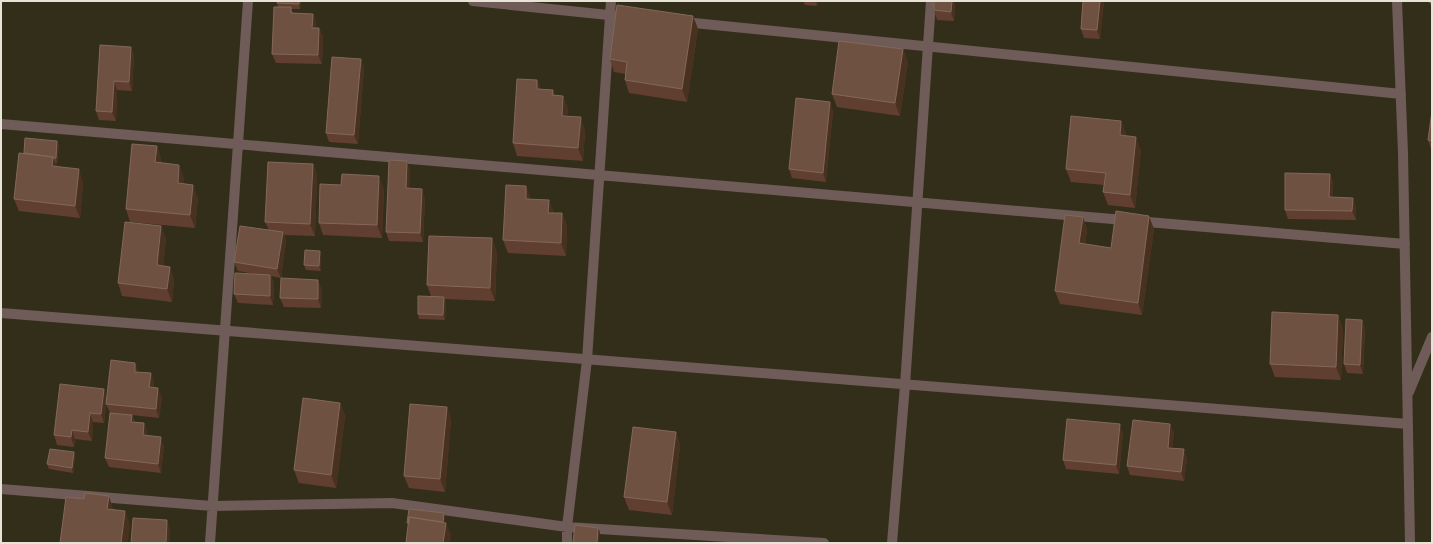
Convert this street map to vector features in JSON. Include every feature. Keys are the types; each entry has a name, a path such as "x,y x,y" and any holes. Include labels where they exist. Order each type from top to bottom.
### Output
{"street":[{"path":"210,543 248,1"},
{"path":"473,1 642,18"},
{"path":"567,543 567,527 587,360 611,1"},
{"path":"892,543 905,385 931,1"},
{"path":"1397,1 1401,94 1410,543"},
{"path":"673,21 1401,94"},
{"path":"1,124 1404,244"},
{"path":"1,313 1408,424"},
{"path":"1407,396 1432,337"},
{"path":"1,489 212,506 392,503 567,527 824,543"}],"building":[{"path":"277,1 299,1 299,4 277,3"},
{"path":"934,1 952,1 951,12 934,10"},
{"path":"1083,1 1100,1 1097,30 1081,29"},
{"path":"617,5 693,16 682,89 625,80 627,62 610,59"},
{"path":"274,7 291,7 291,13 313,14 312,28 319,28 318,55 272,54"},
{"path":"839,41 903,49 895,103 832,94"},
{"path":"100,45 131,47 129,82 114,81 112,112 96,111"},
{"path":"332,57 361,59 354,135 326,133"},
{"path":"517,79 537,80 537,89 553,90 552,95 563,96 562,116 581,117 578,148 513,143"},
{"path":"796,98 830,102 823,173 789,169"},
{"path":"1432,111 1432,141 1428,140"},
{"path":"1071,116 1121,121 1120,135 1136,137 1130,195 1103,192 1106,173 1066,169"},
{"path":"25,138 57,141 56,158 24,153"},
{"path":"132,144 157,146 155,162 179,165 178,183 193,185 190,215 126,209"},
{"path":"19,153 53,157 52,166 79,169 75,206 14,199"},
{"path":"389,160 407,161 406,188 422,189 420,233 386,232"},
{"path":"268,162 313,164 310,224 265,222"},
{"path":"1285,173 1330,174 1329,197 1353,198 1352,211 1285,210"},
{"path":"342,174 379,176 377,225 319,223 320,184 341,185"},
{"path":"506,185 526,186 526,199 549,200 548,213 562,213 561,243 503,240"},
{"path":"1116,211 1149,216 1138,303 1055,291 1065,215 1083,217 1079,243 1111,248"},
{"path":"125,222 161,226 157,265 170,267 167,289 118,283"},
{"path":"240,226 283,232 277,269 234,262"},
{"path":"429,236 492,238 490,288 427,285"},
{"path":"305,250 320,251 319,266 304,265"},
{"path":"235,273 270,275 270,296 234,294"},
{"path":"281,278 318,280 318,299 280,298"},
{"path":"418,296 444,297 443,315 418,314"},
{"path":"1272,312 1338,315 1336,367 1270,364"},
{"path":"1346,319 1362,320 1360,365 1344,364"},
{"path":"111,360 135,363 135,372 151,373 149,387 158,388 156,409 106,404"},
{"path":"60,384 104,389 101,414 90,413 88,432 72,430 71,437 54,435"},
{"path":"303,398 340,403 331,475 294,470"},
{"path":"410,404 447,407 440,479 404,476"},
{"path":"110,413 132,415 131,422 144,423 143,435 161,437 158,464 105,458"},
{"path":"1067,419 1120,424 1116,465 1063,460"},
{"path":"1133,420 1170,424 1168,448 1184,449 1181,472 1127,466"},
{"path":"633,427 676,432 667,502 624,497"},
{"path":"50,449 74,452 72,468 47,464"},
{"path":"85,493 109,496 107,509 125,511 121,543 60,543 66,497 84,499"},
{"path":"409,509 444,513 443,522 409,517 409,523 407,523"},
{"path":"409,517 446,523 443,543 406,543"},
{"path":"133,518 167,520 166,543 131,543"},
{"path":"575,525 598,528 597,543 573,542"}]}
